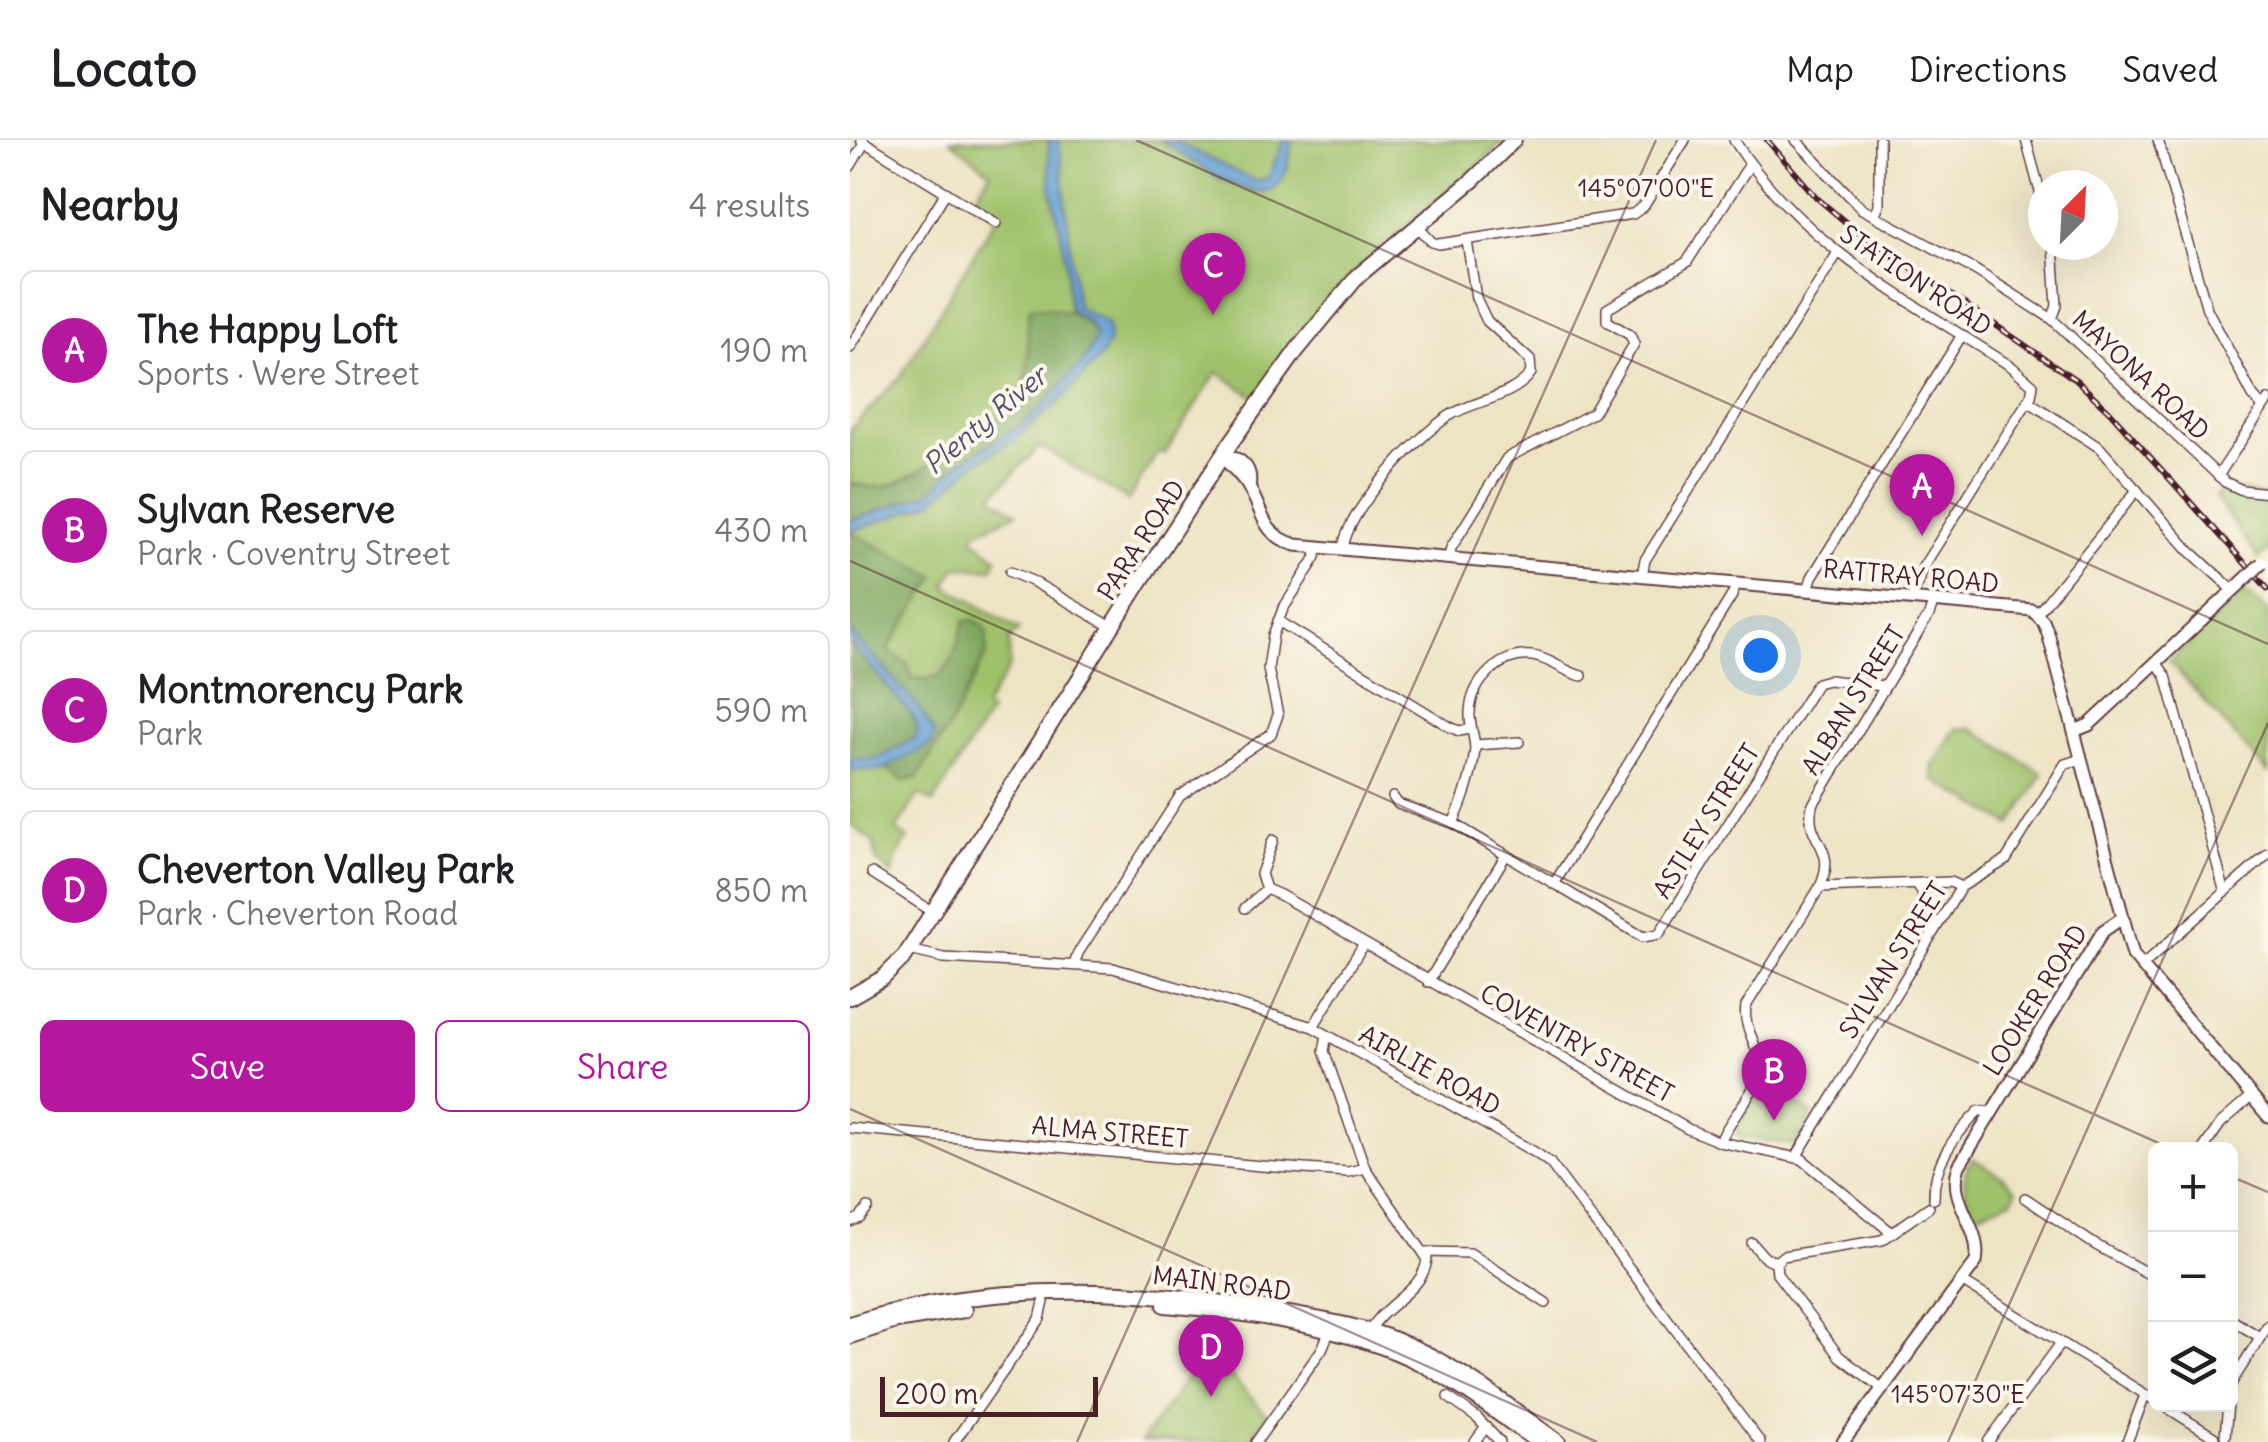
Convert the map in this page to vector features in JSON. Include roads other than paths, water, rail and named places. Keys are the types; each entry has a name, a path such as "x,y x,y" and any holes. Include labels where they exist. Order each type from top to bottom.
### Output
{"main road":[{"name":"PARA ROAD","path":"850,997 883,978 907,953 1222,456 1338,298 1375,260 1473,180 1514,140"},
{"name":"MAIN ROAD","path":"850,1324 907,1308 1049,1293 1204,1299 1413,1348 1457,1371 1558,1442"},
{"name":"MAIN ROAD","path":"850,1336 916,1317 1044,1302 1202,1308 1331,1328"},
{"name":"MAIN ROAD","path":"1367,1337 1434,1371 1538,1442"}],"street":[{"path":"1417,226 1434,244 1633,214 1644,206 1685,140"},
{"name":"STATION ROAD","path":"1734,140 1795,215 1837,254 2030,380 2033,390 2028,401"},
{"name":"MAYONA ROAD","path":"1796,140 1858,205 1886,224 1975,270 2052,319 2218,476 2242,490 2268,493"},
{"path":"1875,214 1879,205 1880,140"},
{"path":"2026,140 2034,170"},
{"path":"2158,140 2208,309 2253,396 2265,403 2218,476"},
{"path":"850,167 863,141 996,223"},
{"path":"1449,558 1511,454 1594,412 1634,344 1630,334 1607,321 1607,309 1687,262 1750,164"},
{"path":"850,348 946,192"},
{"path":"1343,549 1353,519 1404,456 1441,422 1524,382 1531,372 1525,354 1487,322 1476,298 1467,241"},
{"path":"1642,575 1645,560 1837,254"},
{"path":"2052,319 2056,306 2054,260"},
{"path":"1808,590 1812,577 1962,335"},
{"path":"1912,598 1923,567 2028,401 2100,448 2189,550 2236,587"},
{"name":"RATTRAY ROAD","path":"1222,456 1235,456 1244,463 1251,478 1249,488 1268,530 1282,540 1317,547 2023,608 2038,614"},
{"path":"2137,490 2038,614 2048,633 2133,954 2268,1116"},
{"path":"1074,965 1171,807 1196,782 1272,734 1278,715 1268,662 1278,621 1316,557 1317,547"},
{"path":"2074,731 2089,725 2266,559"},
{"path":"1010,572 1112,627"},
{"path":"1554,884 1736,584"},
{"name":"ALBAN STREET","path":"1820,886 1827,858 1811,827 1812,806 1929,615 1934,600"},
{"path":"1278,621 1450,727 1459,731 1470,728"},
{"path":"1452,824 1475,745 1470,728 1474,697 1487,674 1514,656 1534,656 1582,676"},
{"path":"2156,662 2166,676 2225,893"},
{"name":"ASTLEY STREET","path":"1393,797 1398,804 1452,824 1643,937 1656,936 1814,686 1828,680 1884,686"},
{"path":"1475,745 1519,742"},
{"name":"SYLVAN STREET","path":"1796,1157 1961,887 2006,860 2066,764 2081,759"},
{"path":"1245,908 1266,890 1261,874 1274,840"},
{"path":"2142,966 2268,854"},
{"path":"1428,982 1506,855"},
{"path":"872,873 932,912"},
{"path":"1720,1142 1758,1072 1758,1056 1746,1026 1746,1006 1820,886 1950,882 1961,887"},
{"path":"1916,884 1929,904 1935,929"},
{"name":"COVENTRY STREET","path":"1266,890 1688,1128 1720,1142 1796,1157 1892,1234"},
{"name":"LOOKER ROAD","path":"1843,1442 1976,1262 1977,1240 1959,1202 1954,1178 2104,931 2122,918"},
{"path":"1313,1028 1363,945"},
{"name":"AIRLIE ROAD","path":"907,953 1114,968 1313,1028 1550,1163 1760,1442"},
{"path":"1326,1035 1324,1052 1365,1168 1426,1252 1422,1276 1379,1317 1367,1337"},
{"path":"2209,1142 2221,1123 2252,1096"},
{"name":"LOOKER ROAD","path":"1892,1234 1932,1203 1937,1168 1950,1145 1979,1111 1991,1112"},
{"name":"ALMA STREET","path":"850,1128 1261,1166 1348,1172 1365,1168"},
{"path":"2025,1198 2094,1244 2148,1274"},
{"path":"850,1222 868,1208"},
{"path":"1883,1389 1839,1356 1776,1274 1776,1262 1783,1256 1882,1240 1892,1234"},
{"path":"1752,1243 1776,1262"},
{"path":"1426,1252 1470,1253 1546,1303"},
{"path":"1963,1282 2146,1395 2127,1442"},
{"path":"954,1442 1040,1319 1044,1302"},
{"path":"2235,1322 2260,1338"},
{"path":"2238,1373 2268,1325"},
{"path":"1256,1442 1331,1328"},
{"path":"1988,1442 2061,1343"},
{"path":"1448,1397 1500,1442"},
{"path":"2174,1412 2219,1438 2226,1412"},
{"path":"1476,1442 1486,1427"}],"water":[{"path":"1049,140 1059,140 1077,307 1107,323 1109,340 1102,356 1060,401 1018,437 976,463 931,503 850,532 850,521 930,493 962,461 1022,425 1087,356 1096,336 1088,322 1070,310 1065,256 1051,184"},
{"path":"1160,140 1172,140 1255,181 1268,178 1284,140 1292,140 1282,180 1272,189 1261,191 1214,175"},
{"path":"850,631 918,707 934,733 932,744 882,770 850,770 850,759 877,759 915,738 918,728 912,715 850,643"}],"railway":[{"path":"1767,140 1817,198 1850,226 2076,380 2109,411 2268,589"}],"place":[{"name":"Montmorency Park","path":"1213,315"},
{"name":"The Happy Loft","path":"1922,536"},
{"name":"Sylvan Reserve","path":"1774,1121"},
{"name":"Cheverton Valley Park","path":"1211,1397"}],"water label":[{"name":"Plenty River","path":"985,420"}]}
